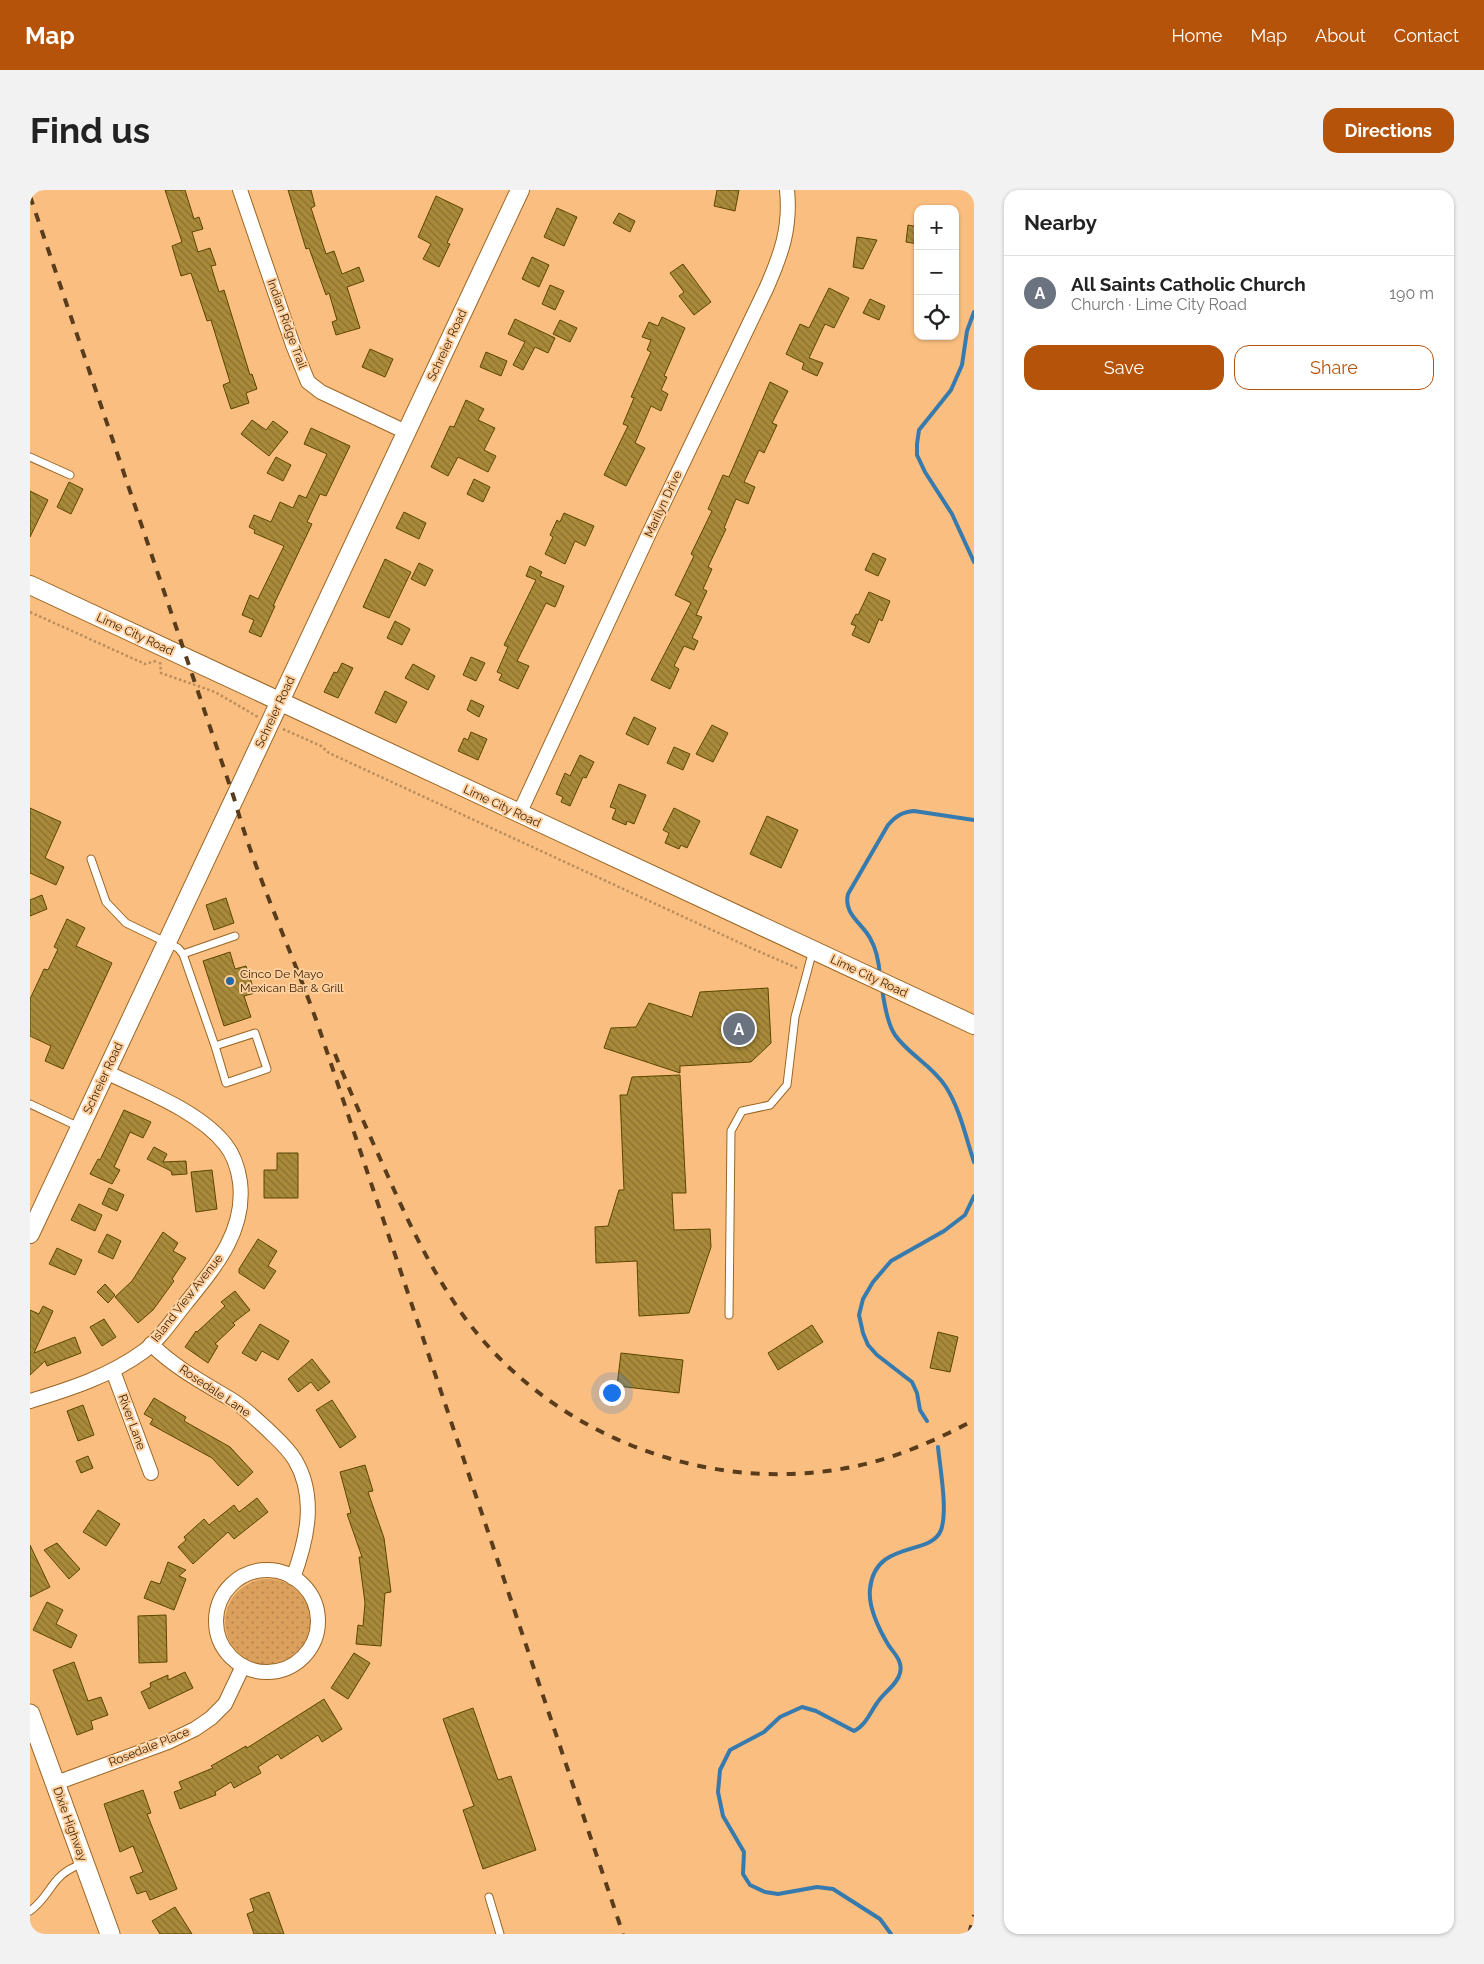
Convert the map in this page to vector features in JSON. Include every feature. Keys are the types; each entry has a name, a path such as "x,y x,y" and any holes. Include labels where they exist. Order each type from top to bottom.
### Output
{"main road":[{"name":"Dixie Highway","path":"30,1714 110,1934"}],"street":[{"name":"Indian Ridge Trail","path":"240,190 308,382 322,392 406,432"},
{"name":"Schreier Road","path":"30,1234 520,190"},
{"name":"Marilyn Drive","path":"519,814 652,527 766,289 778,261 787,232 787,190"},
{"name":"Lime City Road","path":"30,585 974,1025"},
{"name":"Island View Avenue","path":"30,1401 68,1389 113,1371 151,1344 202,1284 230,1242 240,1213 241,1193 238,1171 227,1148 210,1128 192,1115 106,1072"},
{"name":"Rosedale Lane","path":"151,1344 181,1369 247,1410 285,1446 295,1459 306,1490 309,1510 302,1555 293,1578"},
{"name":"River Lane","path":"113,1371 151,1473"},
{"path":"272,1571 293,1578 305,1588 316,1607 318,1628 311,1648 288,1668 257,1672 242,1666 222,1645 218,1635 216,1625 219,1606 223,1596 232,1585 253,1573 272,1571"},
{"name":"Rosedale Place","path":"56,1783 168,1742 195,1729 211,1718 225,1704 242,1666"}],"lane":[{"path":"30,457 70,475"},
{"path":"91,859 106,902 126,923 167,942 178,948 183,954 226,1083 267,1069 255,1033 215,1046"},
{"path":"183,954 235,936"},
{"path":"729,1315 731,1131 742,1111 770,1104 787,1085 795,1017 813,950"},
{"path":"30,1104 80,1127"},
{"path":"30,1912 58,1877 74,1866 84,1863"},
{"path":"489,1897 500,1934"}],"path":[{"path":"30,612 145,664 159,661 161,673 215,692 269,723 733,940 807,972"}],"shaded area":[{"path":"260,1579 276,1579 285,1582 299,1591 308,1605 311,1622 308,1639 299,1653 285,1662 276,1665 260,1665 244,1658 232,1646 225,1630 225,1614 232,1598 244,1586"}],"building":[{"path":"165,190 185,190 194,219 199,217 203,229 192,232 198,252 210,248 216,265 211,266 219,292 224,290 250,375 252,374 257,389 246,393 249,403 231,409 223,385 230,382 211,320 207,321 191,273 181,276 172,246 182,242"},
{"path":"288,190 311,190 315,206 311,208 326,254 334,251 342,274 359,267 364,281 347,287 360,328 336,335 332,322 337,320 329,293 326,295 309,248 306,249"},
{"path":"717,190 739,190 735,211 714,206"},
{"path":"436,196 463,209 447,243 450,244 439,267 423,259 431,244 418,237"},
{"path":"557,208 577,217 564,246 544,237"},
{"path":"619,213 635,221 630,232 613,223"},
{"path":"908,225 914,226 914,243 906,242"},
{"path":"857,237 877,240 863,269 853,267"},
{"path":"532,257 549,265 539,287 522,279"},
{"path":"683,264 711,302 694,315 679,296 684,292 670,273"},
{"path":"550,285 564,291 555,310 542,304"},
{"path":"829,288 849,298 834,328 825,324 809,358 823,363 817,376 802,369 804,363 786,354 800,324 809,328"},
{"path":"870,299 885,306 879,320 863,313"},
{"path":"662,317 685,328 664,376 667,377 661,390 668,394 661,411 651,406 635,443 645,448 626,486 604,475 628,426 623,424 634,398 631,397 651,352 647,350 651,340 642,337 649,322 658,326"},
{"path":"515,319 555,338 548,353 535,347 523,370 513,365 525,342 508,334"},
{"path":"560,320 577,328 570,342 553,334"},
{"path":"370,349 393,359 385,377 362,367"},
{"path":"486,352 507,361 501,376 480,367"},
{"path":"770,382 788,391 772,423 777,425 764,453 759,450 744,482 755,487 748,504 736,499 724,528 726,529 708,567 712,569 703,589 707,591 696,615 702,617 692,638 698,641 694,650 684,646 674,666 679,669 670,689 651,680 691,603 675,595 694,556 691,554 712,511 708,509 723,475 729,477"},
{"path":"466,400 484,409 478,420 495,428 484,450 496,456 488,472 458,457 448,476 431,467 450,426 454,427"},
{"path":"252,420 266,430 273,421 288,432 269,456 241,434"},
{"path":"311,428 350,446 326,496 320,494 307,522 312,524 273,606 275,606 261,637 249,632 254,620 242,615 250,595 258,599 284,546 254,533 255,530 249,527 254,515 271,522 280,502 293,508 299,495 306,498 327,454 304,444"},
{"path":"276,457 291,465 283,481 267,473"},
{"path":"474,479 490,487 483,502 467,494"},
{"path":"69,482 83,489 71,514 57,507"},
{"path":"30,491 48,500 30,537"},
{"path":"404,512 426,523 419,539 396,528"},
{"path":"564,513 594,526 585,546 575,541 565,564 545,554 553,537 550,535 557,520 560,522"},
{"path":"873,553 886,559 878,576 865,570"},
{"path":"385,559 411,572 389,618 363,607"},
{"path":"419,563 433,570 425,586 411,579"},
{"path":"530,566 542,572 540,576 564,586 555,607 546,603 517,661 529,666 518,689 499,680 502,674 497,672 508,647 504,645 536,580 526,576"},
{"path":"869,592 890,601 882,621 879,619 869,643 852,635 856,626 851,624 856,614 858,615"},
{"path":"395,621 410,629 402,645 387,638"},
{"path":"471,657 485,663 476,681 463,675"},
{"path":"342,663 353,668 338,698 324,692 334,672 337,673"},
{"path":"413,664 435,676 428,690 405,678"},
{"path":"385,691 407,702 396,723 375,713"},
{"path":"471,700 484,706 479,717 467,710"},
{"path":"634,717 656,728 648,745 626,734"},
{"path":"712,725 728,733 713,762 696,754"},
{"path":"471,732 487,739 478,760 458,751 464,738 468,740"},
{"path":"674,747 690,754 683,770 667,763"},
{"path":"580,755 594,762 586,778 583,777 570,806 561,802 563,797 556,794 565,773 570,776"},
{"path":"619,784 646,795 634,824 627,821 626,825 612,819 616,809 610,807"},
{"path":"30,808 61,822 45,858 64,867 56,885 30,873"},
{"path":"674,808 700,821 687,848 681,845 679,849 665,843 669,833 663,830"},
{"path":"767,816 798,830 781,868 750,854"},
{"path":"42,895 47,909 30,916 30,900"},
{"path":"226,898 234,923 214,930 206,905"},
{"path":"67,919 85,928 76,946 112,963 63,1069 45,1061 51,1046 30,1036 30,999 44,969 48,970 58,949 54,947"},
{"name":"Cinco De Mayo Mexican Bar & Grill","path":"230,952 235,969 246,966 255,993 244,996 251,1017 224,1026 203,961"},
{"path":"768,988 771,1043 751,1062 680,1066 680,1073 604,1048 611,1028 636,1027 649,1003 692,1017 700,992"},
{"path":"680,1075 686,1193 672,1193 674,1230 710,1229 711,1247 689,1313 639,1316 637,1261 596,1263 595,1227 608,1226 619,1190 624,1190 620,1095 627,1095 632,1077"},
{"path":"124,1110 151,1122 143,1138 130,1132 114,1167 120,1170 112,1184 90,1174 98,1159 100,1160"},
{"path":"154,1147 167,1154 163,1162 186,1161 187,1174 172,1175 171,1171 147,1159"},
{"path":"277,1153 298,1153 298,1198 264,1198 264,1170 277,1170"},
{"path":"212,1170 217,1209 196,1212 191,1172"},
{"path":"109,1188 124,1195 117,1211 102,1204"},
{"path":"79,1204 102,1215 95,1231 71,1220"},
{"path":"163,1232 178,1243 173,1251 186,1258 172,1279 174,1281 153,1310 138,1323 115,1297 132,1281"},
{"path":"107,1234 121,1241 113,1259 98,1252"},
{"path":"258,1239 277,1251 268,1266 276,1271 264,1289 239,1273 239,1269"},
{"path":"57,1248 82,1260 75,1275 49,1264"},
{"path":"105,1284 115,1295 108,1303 97,1292"},
{"path":"235,1291 250,1310 233,1323 235,1325 215,1344 218,1346 208,1363 185,1347 196,1331 225,1306 221,1302"},
{"path":"43,1306 53,1311 34,1353 75,1337 81,1353 47,1366 45,1361 30,1375 30,1310 39,1314"},
{"path":"104,1319 116,1337 102,1346 90,1327"},
{"path":"260,1324 289,1341 278,1360 262,1351 256,1361 242,1353"},
{"path":"812,1325 823,1342 778,1370 768,1353"},
{"path":"938,1332 958,1337 950,1372 930,1368"},
{"path":"621,1353 683,1360 679,1393 617,1386"},
{"path":"312,1359 330,1382 318,1391 311,1382 298,1392 288,1379"},
{"path":"154,1398 186,1417 184,1421 230,1447 253,1472 238,1486 212,1458 150,1424 153,1419 144,1414"},
{"path":"332,1400 356,1437 340,1448 316,1410"},
{"path":"83,1405 94,1435 78,1441 67,1411"},
{"path":"88,1456 93,1468 81,1473 76,1461"},
{"path":"365,1465 373,1491 368,1492 384,1538 391,1592 385,1593 381,1646 356,1644 358,1625 363,1626 365,1603 359,1557 362,1557 347,1514 351,1513 340,1472"},
{"path":"257,1498 268,1512 234,1539 228,1532 193,1564 178,1547 186,1540 184,1537 204,1519 209,1525 234,1505 239,1512"},
{"path":"98,1510 120,1524 106,1546 83,1532"},
{"path":"57,1543 80,1569 69,1579 44,1550"},
{"path":"30,1545 50,1587 30,1597"},
{"path":"168,1562 186,1570 179,1576 186,1579 174,1610 144,1598 151,1581 160,1584"},
{"path":"47,1602 63,1610 56,1624 77,1635 71,1648 33,1630"},
{"path":"166,1615 167,1662 139,1663 138,1616"},
{"path":"354,1653 370,1663 348,1699 331,1688"},
{"path":"74,1662 88,1701 101,1697 108,1715 91,1721 93,1729 77,1735 53,1670"},
{"path":"185,1672 193,1688 149,1709 141,1692 151,1687 150,1683 168,1675 168,1680"},
{"path":"324,1699 342,1729 322,1742 318,1735 281,1759 278,1754 258,1767 261,1773 234,1788 231,1782 215,1792 216,1795 180,1809 174,1792 182,1789 179,1782 213,1768 211,1766 246,1746 247,1748"},
{"path":"473,1708 498,1780 511,1776 536,1850 483,1869 463,1810 474,1806 443,1719"},
{"path":"143,1790 151,1813 147,1814 177,1889 150,1900 146,1891 137,1894 130,1877 143,1872 133,1846 120,1852 104,1804"},
{"path":"269,1892 284,1934 254,1934 247,1914 254,1911 250,1899"},
{"path":"175,1907 192,1934 160,1934 152,1921"}],"waterway":[{"path":"974,312 967,331 962,365 951,390 919,430 917,444 917,455 925,472 952,514 974,562"},
{"path":"880,976 877,956 872,943 867,933 851,913 847,901 848,894 888,825 900,815 914,811 974,820"},
{"path":"882,988 886,1013 892,1030 901,1042 934,1072 946,1087 959,1114 974,1162"},
{"path":"927,1421 920,1410 917,1393 912,1382 877,1355 868,1345 859,1315 863,1299 873,1282 891,1261 944,1231 965,1215 974,1196"},
{"path":"891,1934 880,1919 833,1889 817,1887 778,1894 765,1892 750,1885 743,1874 744,1852 723,1816 718,1792 720,1770 730,1750 764,1732 780,1717 802,1707 816,1711 854,1731 858,1729 896,1681 900,1673 900,1665 875,1619 870,1589 874,1573 882,1562 892,1555 926,1544 935,1538 941,1530 944,1501 938,1447"}],"railway":[{"path":"30,196 263,885 319,1028 623,1934"},
{"path":"335,1054 404,1211 422,1248 453,1301 501,1360 543,1396 590,1426 640,1449 692,1464 747,1473 802,1473 857,1466 887,1458 932,1441 974,1420"},
{"path":"969,1934 974,1915"}],"place":[{"name":"Cinco De Mayo Mexican Bar & Grill","path":"230,981"},
{"name":"All Saints Catholic Church","path":"739,1029"}]}
